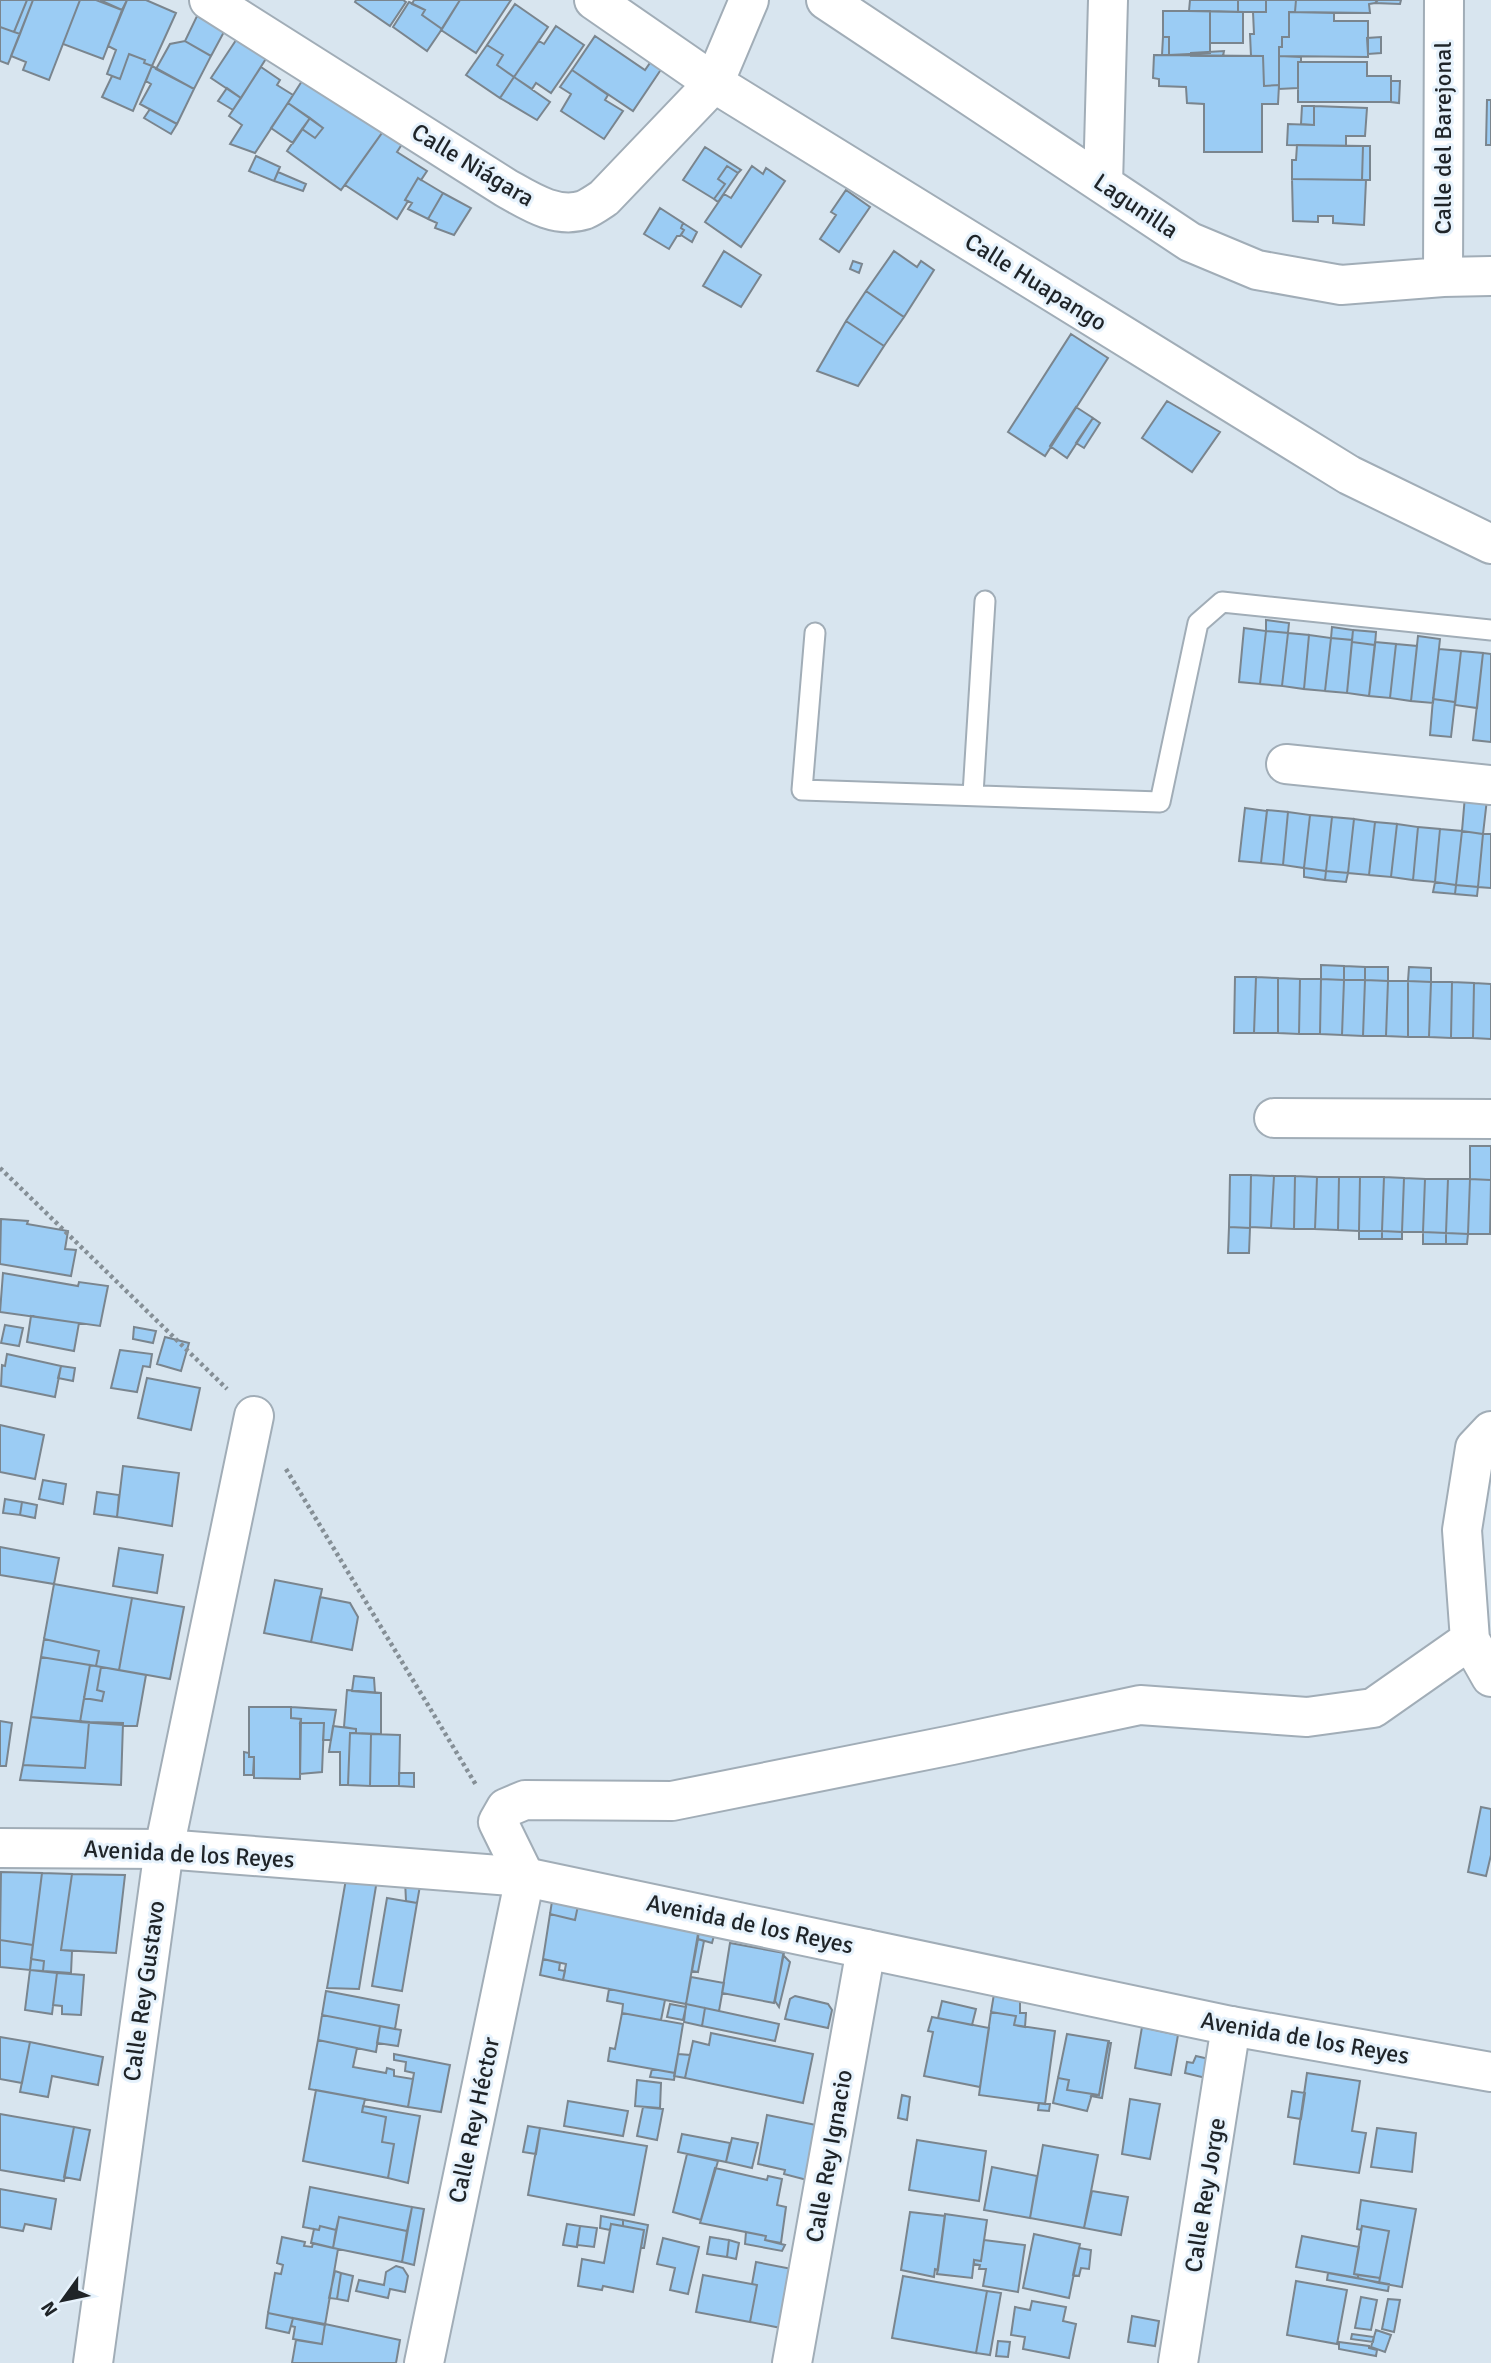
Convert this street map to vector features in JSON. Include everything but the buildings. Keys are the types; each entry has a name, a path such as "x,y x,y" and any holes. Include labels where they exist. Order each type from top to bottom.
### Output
{"street":[{"name":"Calle Niágara","path":"209,0 506,188 540,206 563,212 584,210 604,198 714,83 749,0"},
{"name":"Calle Huapango","path":"594,0 714,83 1349,475 1491,544"},
{"name":"Lagunilla","path":"826,0 1191,242 1257,270 1341,285 1491,276"},
{"path":"1103,184 1108,0"},
{"name":"Calle del Barejonal","path":"1443,277 1444,0"},
{"path":"1286,764 1491,785"},
{"path":"1275,1118 1491,1119"},
{"name":"Calle Rey Gustavo","path":"93,2363 164,1849 254,1416"},
{"path":"1491,1430 1475,1448 1462,1530 1470,1640 1491,1677"},
{"path":"525,1877 498,1822 506,1808 525,1800 672,1801 1140,1704 1307,1717 1373,1708 1470,1640"},
{"name":"Avenida de los Reyes","path":"0,1848 164,1849 525,1877 1231,2026 1491,2072"},
{"name":"Calle Rey Héctor","path":"424,2363 525,1877"},
{"name":"Calle Rey Ignacio","path":"792,2363 866,1949"},
{"name":"Calle Rey Jorge","path":"1178,2363 1231,2026"}],"lane":[{"path":"973,794 985,601"},
{"path":"815,633 802,790 1160,802 1198,623 1222,602 1491,630"}]}
